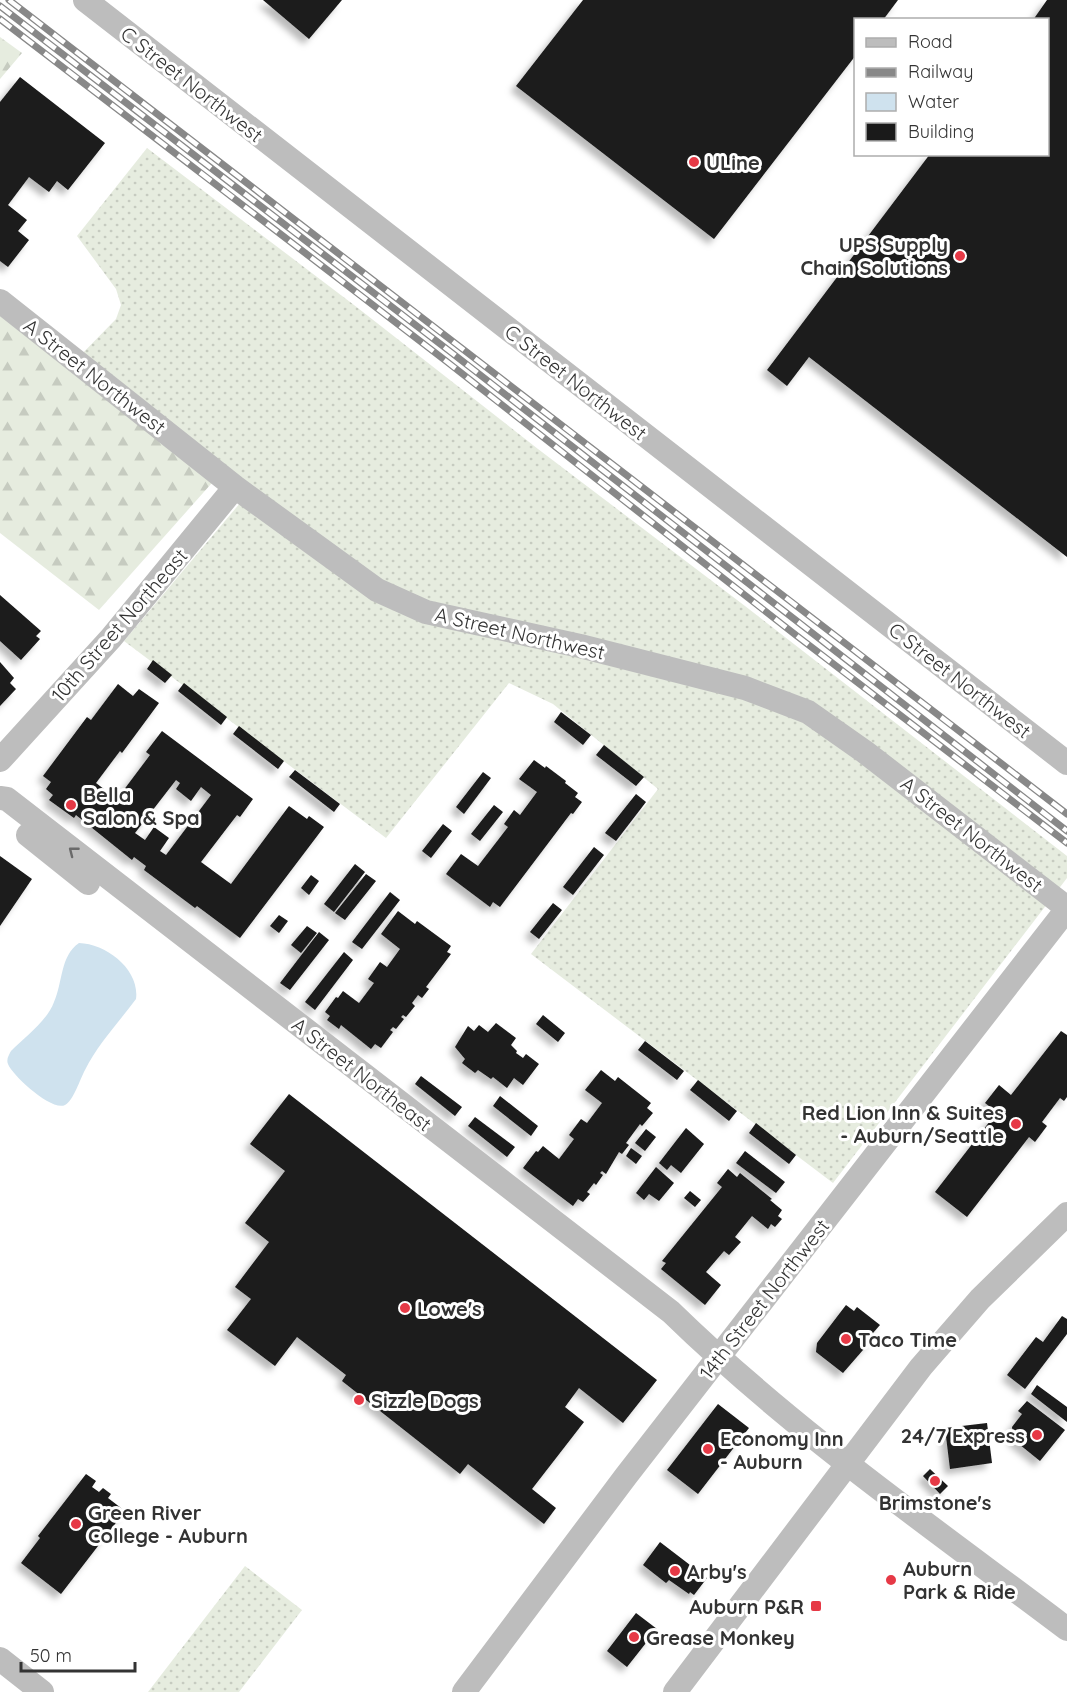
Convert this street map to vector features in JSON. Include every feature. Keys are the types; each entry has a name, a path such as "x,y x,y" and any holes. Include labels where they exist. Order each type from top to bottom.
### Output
{"street":[{"name":"C Street Northwest","path":"85,0 1067,763"},
{"name":"A Street Northwest","path":"0,301 235,487 377,590 426,612 580,646 745,688 808,712 865,752 1067,909"},
{"name":"10th Street Northeast","path":"0,760 111,638 235,487"},
{"name":"A Street Northeast","path":"0,798 7,799 654,1299 719,1359 848,1464 1067,1629"},
{"name":"A Street Northeast","path":"0,812 55,858 660,1324 719,1359"},
{"name":"14th Street Northwest","path":"464,1692 626,1476 1067,909"},
{"path":"675,1692 921,1367 980,1299 1067,1214"},
{"path":"0,1659 42,1692"}],"green space":[{"path":"0,37 22,53 0,79"},
{"path":"147,148 354,305 1067,856 1067,878 833,1183 531,954 658,789 553,704 509,683 386,838 124,641 246,496 75,361 116,319 121,305 116,289 77,236"},
{"path":"0,301 219,475 99,610 0,533"},
{"path":"245,1566 302,1610 239,1692 148,1692"}],"water":[{"path":"79,943 100,948 120,960 133,978 136,999 96,1051 71,1099 65,1105 59,1106 42,1098 24,1084 11,1069 8,1059 11,1051 51,1009 65,962 73,948"}],"building":[{"path":"263,0 342,0 309,39"},
{"name":"ULine","path":"583,0 898,0 884,18 854,18 854,58 714,239 516,86"},
{"name":"UPS Supply Chain Solutions","path":"1047,0 1067,0 1067,557 809,357 787,386 767,370 928,156 1049,156 1049,18 1034,18"},
{"path":"20,77 105,143 68,190 57,181 49,192 29,177 8,205 27,220 18,231 29,240 8,267 0,261 0,102"},
{"path":"0,595 41,631 36,636 40,639 21,660 0,641"},
{"path":"153,660 172,675 165,683 147,669"},
{"path":"0,662 14,678 10,683 16,689 0,706"},
{"path":"184,683 227,717 221,725 178,691"},
{"path":"118,684 133,696 139,689 159,703 122,753 120,751 96,783 117,799 150,755 146,752 162,731 253,799 240,817 237,815 201,862 231,884 289,806 307,819 309,816 324,827 240,938 144,870 146,866 134,857 132,860 76,815 74,818 49,800 53,795 46,789 51,782 43,776 87,717 91,720","holes":["176,780 180,783 176,789 191,801 201,787 211,795 166,855 160,851 169,838 154,827 145,840 135,833"]},
{"path":"561,712 591,735 583,745 554,722"},
{"path":"239,726 284,761 278,769 233,734"},
{"path":"604,745 644,777 636,786 596,755"},
{"path":"534,760 566,781 565,783 578,793 575,797 582,802 573,814 571,813 500,907 493,902 490,907 446,874 461,854 478,866 508,827 504,824 514,810 520,815 537,792 519,779"},
{"path":"295,770 340,804 334,812 289,777"},
{"path":"483,772 491,778 464,814 456,807"},
{"path":"636,794 646,802 616,841 605,833"},
{"path":"494,805 503,812 480,841 471,834"},
{"path":"443,824 452,831 431,858 422,851"},
{"path":"594,847 604,855 573,895 563,887"},
{"path":"0,856 32,879 0,926"},
{"path":"355,864 365,872 334,912 324,904"},
{"path":"366,874 376,881 345,920 335,913"},
{"path":"311,875 319,881 309,895 301,888"},
{"path":"390,892 400,900 362,949 352,942"},
{"path":"553,903 562,910 539,939 530,932"},
{"path":"398,911 415,924 417,921 451,946 447,952 451,954 426,987 429,989 422,998 418,995 412,1003 415,1006 406,1017 403,1015 401,1017 404,1019 396,1029 393,1027 390,1030 393,1032 381,1048 375,1044 371,1049 341,1025 339,1029 327,1020 330,1016 325,1012 343,991 359,1003 374,983 368,979 380,962 387,967 400,949 381,934"},
{"path":"279,915 288,921 279,933 270,926"},
{"path":"307,926 317,933 301,953 291,945"},
{"path":"319,932 329,940 290,990 280,983"},
{"path":"344,952 353,960 315,1010 305,1002"},
{"path":"543,1015 565,1033 558,1042 536,1024"},
{"path":"496,1023 516,1038 511,1045 517,1051 516,1053 523,1058 526,1054 539,1064 523,1085 514,1078 507,1088 493,1077 491,1079 478,1070 475,1073 462,1063 465,1059 455,1047 468,1026 474,1031 479,1025 488,1032"},
{"name":"Red Lion Inn & Suites - Auburn/Seattle","path":"1061,1031 1067,1035 1067,1097 1064,1101 1060,1098 1042,1122 1047,1126 1035,1142 1029,1137 967,1217 935,1192 997,1112 985,1103 999,1085 1011,1095"},
{"path":"645,1041 684,1071 677,1080 638,1050"},
{"path":"601,1070 615,1081 618,1077 651,1103 647,1108 653,1113 642,1126 640,1124 626,1143 629,1145 622,1154 619,1152 606,1174 602,1171 600,1173 603,1175 587,1192 590,1194 583,1202 578,1199 573,1206 523,1168 536,1151 538,1152 543,1146 559,1159 574,1139 569,1135 581,1119 587,1123 602,1103 585,1090"},
{"path":"421,1076 462,1107 455,1116 415,1084"},
{"path":"698,1080 737,1111 729,1121 690,1090"},
{"name":"Lowe's","path":"289,1094 657,1380 623,1423 579,1388 565,1407 584,1422 532,1489 556,1508 544,1524 468,1464 460,1474 342,1381 346,1375 297,1337 275,1366 227,1330 251,1299 235,1287 269,1242 245,1223 285,1171 250,1144"},
{"path":"500,1096 538,1126 531,1136 493,1106"},
{"path":"475,1117 515,1147 507,1157 468,1126"},
{"path":"756,1123 796,1155 789,1164 749,1133"},
{"path":"686,1128 704,1144 681,1173 671,1165 667,1170 659,1163"},
{"path":"646,1129 656,1137 645,1151 635,1143"},
{"path":"631,1148 642,1156 636,1164 626,1156"},
{"path":"745,1151 785,1182 776,1193 736,1163"},
{"path":"656,1167 674,1183 659,1201 649,1194 644,1200 636,1193"},
{"path":"728,1169 737,1177 740,1173 772,1199 770,1200 782,1210 778,1216 782,1219 775,1227 771,1224 768,1229 752,1216 735,1237 741,1242 729,1255 724,1251 706,1272 721,1285 705,1305 661,1269 666,1263 662,1261 722,1187 717,1183"},
{"path":"690,1191 701,1200 695,1207 684,1198"},
{"name":"Taco Time","path":"846,1305 854,1311 857,1307 880,1325 873,1333 876,1335 843,1373 816,1352 817,1343"},
{"path":"1062,1316 1067,1319 1067,1334 1025,1389 1007,1375 1036,1337 1043,1342"},
{"path":"1037,1385 1067,1407 1067,1422 1031,1394"},
{"name":"24/7 Express","path":"1027,1401 1065,1430 1040,1461 1014,1440 1012,1427 1022,1414 1018,1411"},
{"name":"Economy Inn - Auburn","path":"718,1404 749,1428 698,1494 667,1470"},
{"path":"987,1423 992,1463 950,1469 945,1428"},
{"name":"Brimstone's","path":"930,1469 948,1486 940,1494 923,1476"},
{"name":"Green River College - Auburn","path":"86,1474 96,1481 92,1487 99,1492 103,1488 111,1494 108,1498 125,1511 61,1594 21,1563 40,1538 38,1536"},
{"name":"Arby's","path":"660,1542 707,1578 694,1595 669,1580 666,1583 643,1565"},
{"name":"Grease Monkey","path":"636,1613 657,1629 627,1667 607,1651"}],"railway":[{"path":"9,0 1067,814"},
{"path":"0,6 452,353 1067,831"},
{"path":"0,19 446,361 797,636 1067,843"}],"place":[{"name":"ULine","path":"694,162"},
{"name":"UPS Supply Chain Solutions","path":"960,256"},
{"name":"Bella Salon & Spa","path":"71,805"},
{"name":"Red Lion Inn & Suites - Auburn/Seattle","path":"1016,1124"},
{"name":"Lowe's","path":"405,1308"},
{"name":"Taco Time","path":"846,1339"},
{"name":"Sizzle Dogs","path":"359,1400"},
{"name":"24/7 Express","path":"1037,1435"},
{"name":"Economy Inn - Auburn","path":"708,1449"},
{"name":"Brimstone's","path":"935,1481"},
{"name":"Green River College - Auburn","path":"76,1524"},
{"name":"Arby's","path":"675,1571"},
{"name":"Auburn Park & Ride","path":"891,1580"},
{"name":"Auburn P&R","path":"816,1606"},
{"name":"Grease Monkey","path":"634,1637"}]}
